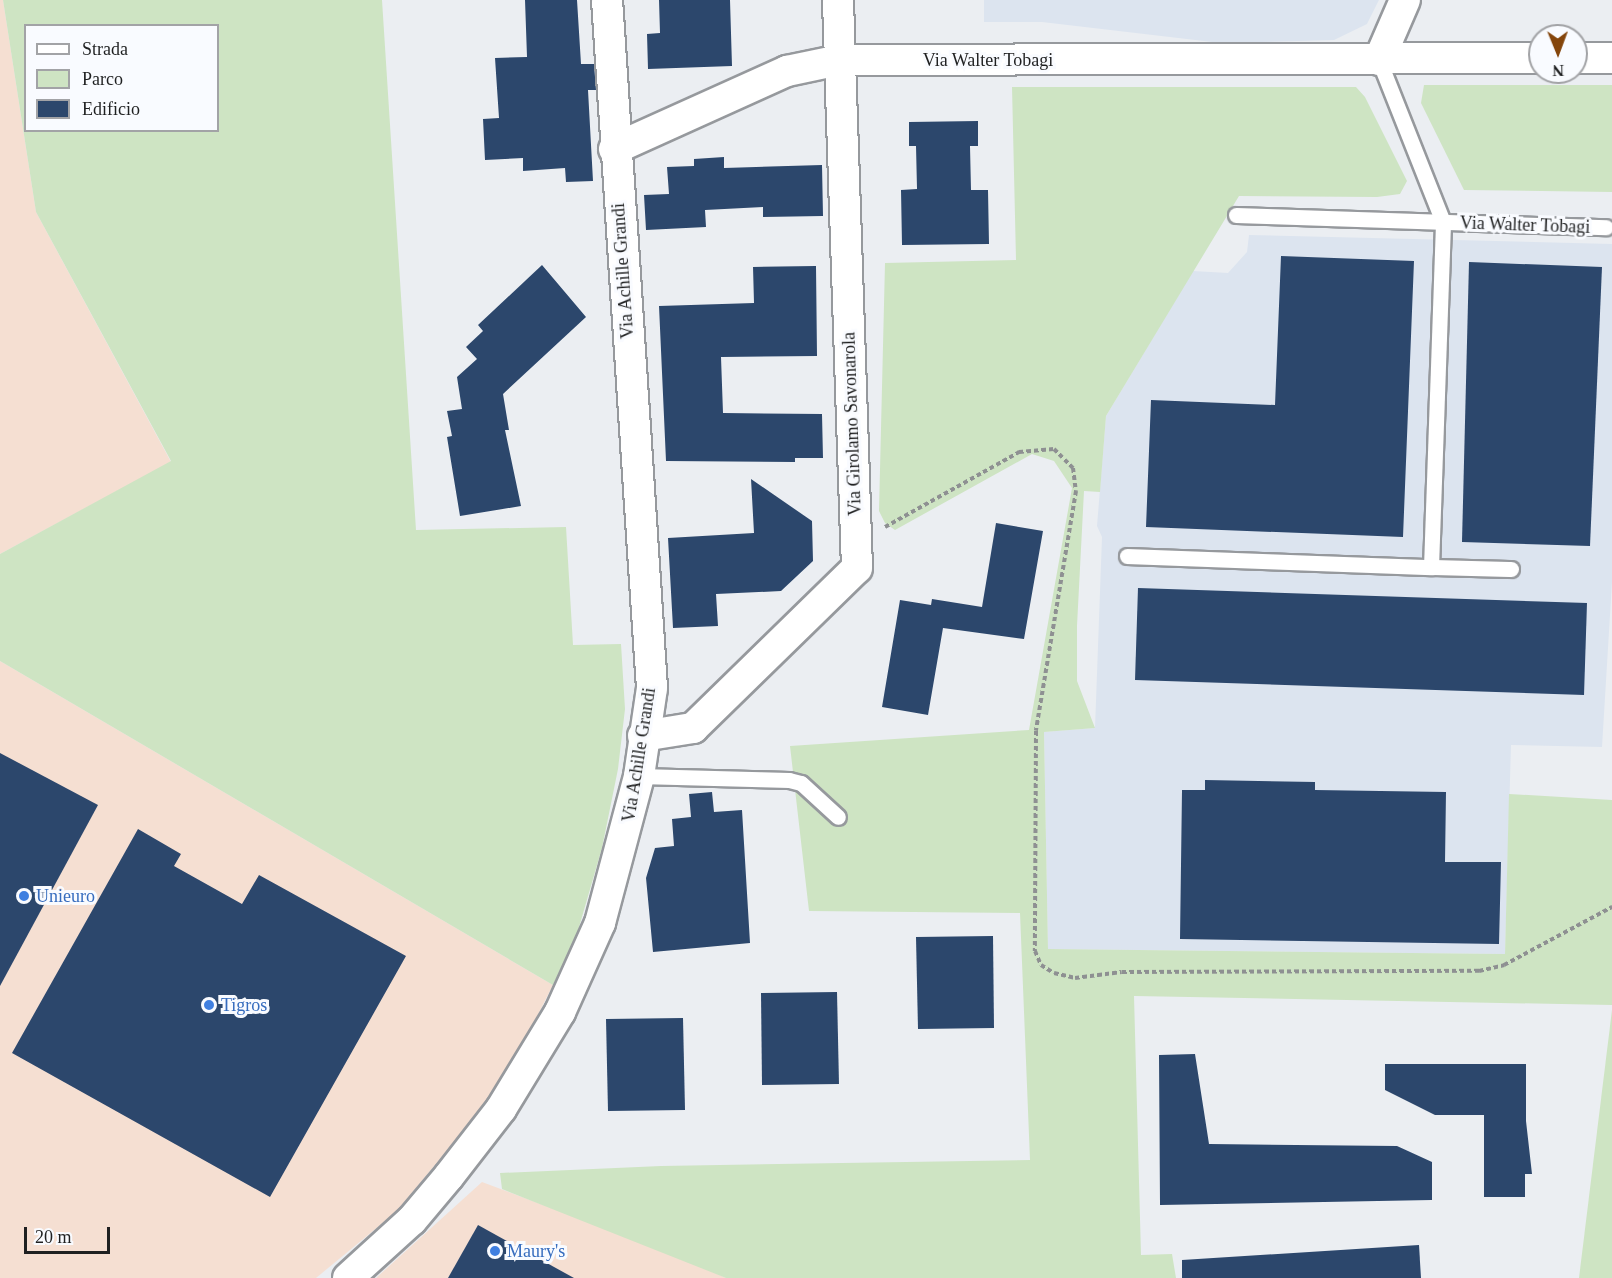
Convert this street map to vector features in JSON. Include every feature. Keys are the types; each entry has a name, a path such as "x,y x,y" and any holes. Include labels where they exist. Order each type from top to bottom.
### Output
{"street":[{"name":"Via Achille Grandi","path":"348,1278 412,1220 449,1176 501,1109 560,1012 600,923 639,776 643,736 652,688 614,149 607,0"},
{"name":"Via Girolamo Savonarola","path":"643,736 693,728 857,568 838,0"},
{"path":"1379,60 1405,0"},
{"name":"Via Walter Tobagi","path":"614,149 787,71 839,60 1528,58"},
{"path":"1588,58 1612,58"}],"lane":[{"name":"Via Walter Tobagi","path":"1379,60 1443,222"},
{"name":"Via Walter Tobagi","path":"1236,215 1606,227"},
{"path":"1431,567 1443,222"},
{"path":"1127,556 1510,569"},
{"path":"639,776 776,777 801,783 838,817"}],"path":[{"path":"856,543 1019,453 1054,449 1072,468 1076,491 1036,731 1035,951 1041,965 1054,973 1075,978 1122,972 1479,971 1504,965 1612,907"}],"shaded area":[{"path":"0,0 3,0 36,212 171,462 0,554"},
{"path":"984,0 1379,0 1367,24 1334,40 1221,43 1042,22 984,22"},
{"path":"1249,235 1612,244 1612,582 1602,747 1511,745 1505,954 1048,949 1044,732 1095,728 1102,537 1097,526 1106,416 1193,271 1228,273 1247,252"},
{"path":"0,661 553,985 520,1050 488,1101 396,1212 316,1278 0,1278"},
{"path":"482,1182 678,1256 726,1278 376,1278"}],"green space":[{"path":"3,0 382,0 416,530 566,527 573,645 621,644 625,709 618,769 602,848 577,934 553,985 0,661 0,554 171,461 36,212"},
{"path":"1424,85 1612,85 1612,192 1464,190 1421,103"},
{"path":"1012,87 1356,87 1365,97 1407,181 1400,194 1377,197 1239,196 1106,416 1100,492 1084,491 1077,626 1077,681 1095,728 1044,732 1048,949 1505,954 1509,794 1612,800 1612,1005 1134,996 1141,1255 1172,1254 1176,1278 726,1278 502,1189 500,1173 661,1166 1030,1160 1020,913 809,911 790,746 1029,730 1072,488 1054,461 1032,454 895,530 885,523 879,511 885,263 1016,260"},
{"path":"1612,1010 1612,1278 1579,1278"}],"building":[{"path":"525,0 577,0 581,64 594,64 596,90 588,90 593,181 566,182 565,168 523,171 523,158 485,160 483,119 499,118 495,58 527,57"},
{"path":"659,0 730,0 732,66 648,69 647,34 660,33"},
{"path":"978,121 978,146 970,146 971,190 988,190 989,244 902,245 901,190 917,189 916,146 909,146 909,122"},
{"path":"724,157 724,168 822,165 823,216 763,217 763,207 705,210 706,227 646,230 644,195 669,194 667,167 694,166 694,159"},
{"path":"1281,256 1414,261 1403,537 1146,527 1151,400 1275,405"},
{"path":"1469,262 1602,267 1590,546 1462,542"},
{"path":"542,265 586,317 503,394 509,430 505,430 521,506 460,516 447,437 452,436 447,411 462,409 457,377 477,359 466,347 483,331 478,325"},
{"path":"816,266 817,356 721,357 723,413 822,414 823,458 795,458 795,462 666,461 659,306 754,303 753,267"},
{"path":"751,479 812,521 813,561 781,591 716,594 718,626 673,628 668,538 754,533"},
{"path":"996,523 1043,531 1024,639 943,628 928,715 882,707 900,600 931,605 932,599 982,607"},
{"path":"1138,588 1587,603 1584,695 1135,680"},
{"name":"Unieuro","path":"0,753 98,805 0,986"},
{"path":"1205,780 1315,782 1315,790 1446,792 1445,862 1501,862 1499,944 1180,939 1182,790 1205,790"},
{"path":"712,792 714,812 742,810 750,943 653,952 646,878 655,848 674,846 672,819 691,817 689,794"},
{"name":"Tigros","path":"138,829 181,854 174,866 242,904 259,875 406,956 270,1197 12,1053"},
{"path":"993,936 994,1028 918,1029 916,937"},
{"path":"837,992 839,1084 762,1085 761,993"},
{"path":"683,1018 685,1110 608,1111 606,1019"},
{"path":"1195,1054 1209,1144 1397,1146 1432,1162 1432,1200 1160,1205 1159,1055"},
{"path":"1385,1064 1526,1064 1526,1121 1532,1174 1525,1174 1525,1197 1484,1197 1484,1115 1435,1115 1385,1090"},
{"name":"Maury's","path":"478,1225 574,1278 448,1278"},
{"path":"1419,1245 1421,1278 1182,1278 1182,1260"}],"place":[{"name":"Unieuro","path":"24,896"},
{"name":"Tigros","path":"209,1005"},
{"name":"Maury's","path":"495,1251"}]}
